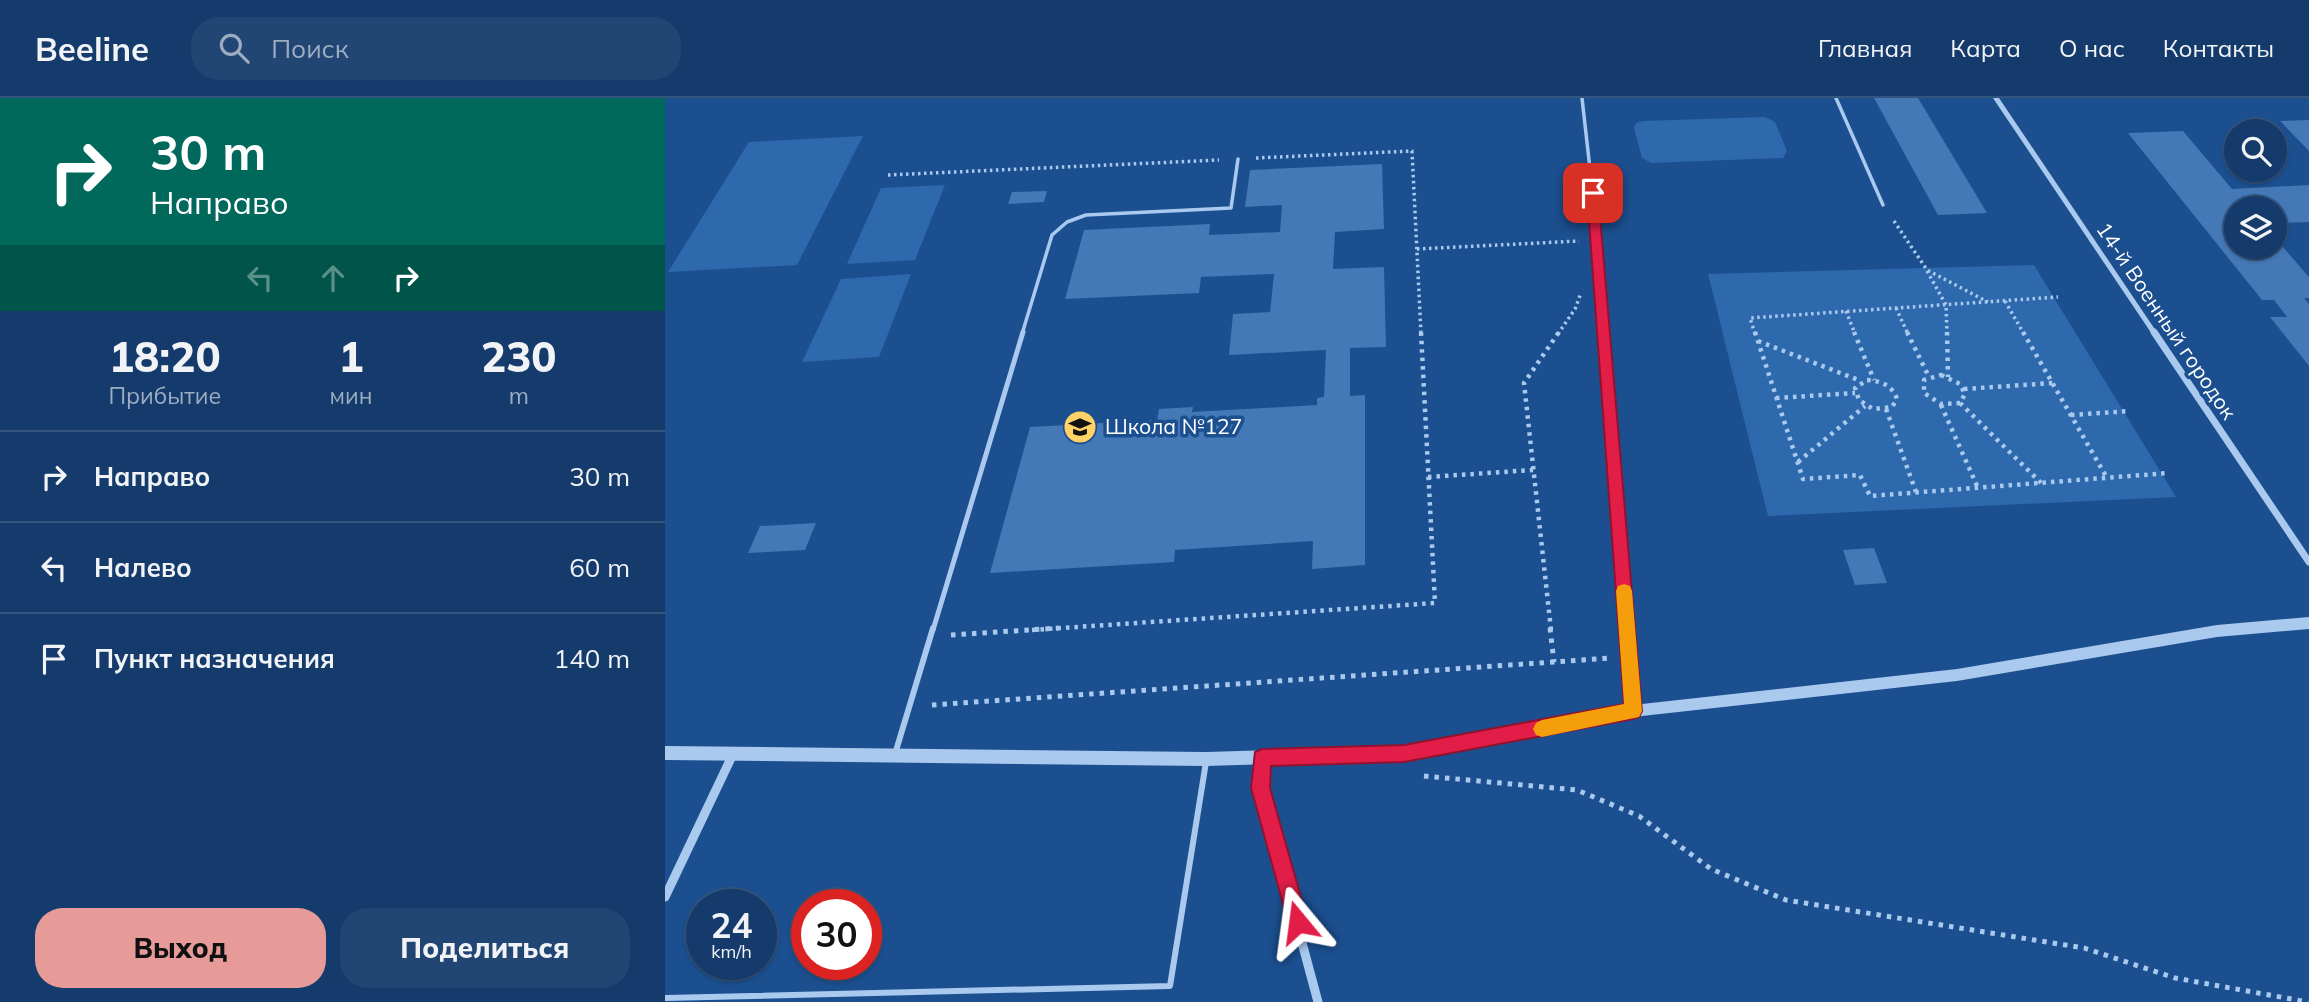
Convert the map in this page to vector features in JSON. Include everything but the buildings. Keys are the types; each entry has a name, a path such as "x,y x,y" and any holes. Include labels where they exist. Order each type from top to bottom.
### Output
{"street":[{"name":"14-й Военный городок","path":"1996,98 2309,562"},
{"path":"665,753 1206,759 1404,753 1633,711 1957,675 2217,631 2309,622"},
{"path":"665,897 733,754"},
{"path":"1262,758 1260,788 1318,1002"}],"lane":[{"path":"1583,98 1598,240 1633,711"},
{"path":"1836,98 1884,205"},
{"path":"895,754 1052,235 1058,227 1071,219 1086,215 1231,208 1238,159"},
{"path":"665,998 1170,986 1206,759"}],"path":[{"path":"888,175 1412,151 1435,603 930,637"},
{"path":"1884,205 1927,270 1946,305 1948,377"},
{"path":"1417,249 1598,240"},
{"path":"1927,270 1989,302"},
{"path":"1554,662 1524,383 1575,309 1583,287"},
{"path":"2058,297 1750,317 1804,479 1860,475 1870,496 2169,473"},
{"path":"2005,301 2106,478"},
{"path":"1896,308 1929,377"},
{"path":"1846,311 1874,380"},
{"path":"1758,341 1862,381 1874,380 1888,384 1896,393 1896,403 1886,409 1865,406 1854,393"},
{"path":"1978,488 1941,404 1924,393 1923,384 1929,377 1948,377 1964,389 2053,383"},
{"path":"1854,393 1862,381"},
{"path":"1941,404 1960,402 1964,399 1964,389"},
{"path":"1776,398 1854,393"},
{"path":"1960,402 2041,483"},
{"path":"1798,462 1865,406"},
{"path":"1886,409 1916,492"},
{"path":"2071,415 2130,411"},
{"path":"1428,477 1533,470"},
{"path":"909,706 1629,657"},
{"path":"1412,775 1577,790 1639,816 1711,869 1786,900 2084,948 2175,978 2308,1002"}],"shaded area":[{"path":"1765,117 1775,122 1787,151 1783,158 1651,163 1642,158 1634,128 1636,123 1643,121"},
{"path":"863,136 797,265 668,272 749,142"},
{"path":"945,185 915,260 847,264 881,188"},
{"path":"2034,265 2176,497 1768,516 1708,274"},
{"path":"911,274 879,357 802,362 841,279"}],"slow traffic":[{"path":"1542,729 1633,711 1624,591"}],"place":[{"name":"Школа №127","path":"1080,427"}],"route":[{"path":"1298,922 1260,788 1262,758 1404,753 1633,711 1593,193"}]}
